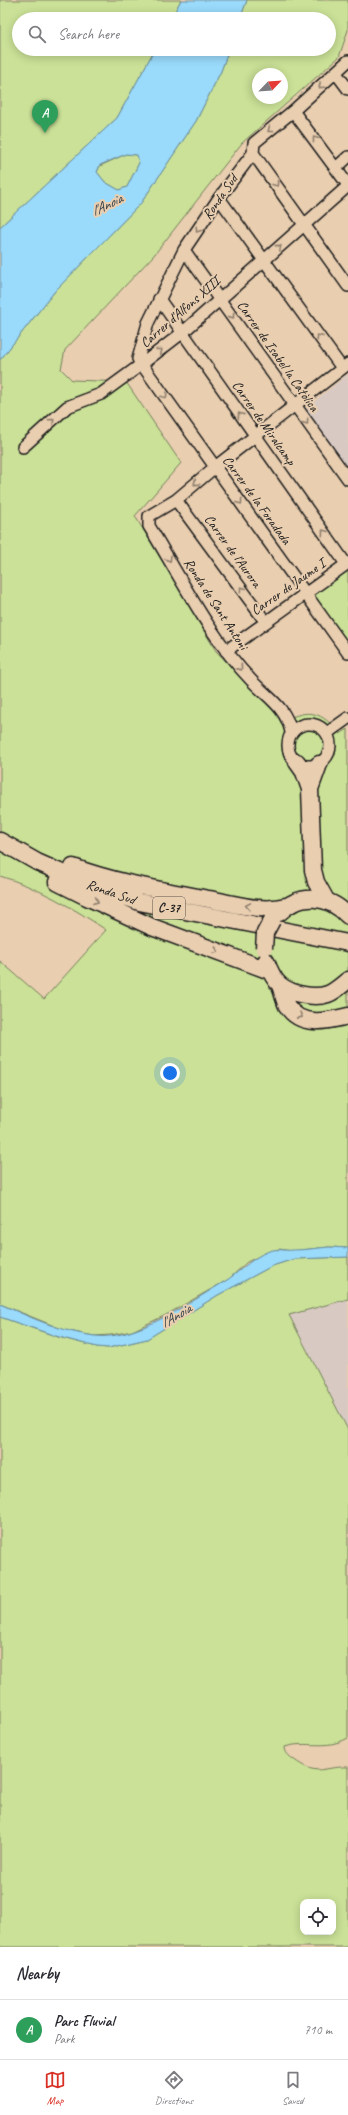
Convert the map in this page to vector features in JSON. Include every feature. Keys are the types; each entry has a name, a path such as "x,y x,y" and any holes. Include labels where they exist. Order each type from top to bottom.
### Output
{"highway":[{"path":"297,762 304,772 310,789 313,870 311,882 301,899"},
{"path":"310,789 319,764"},
{"path":"0,833 40,855 91,874 143,887 265,909 286,906 301,899 326,900 346,912"},
{"name":"Ronda Sud","path":"0,841 37,862 87,884 138,902 348,943"},
{"path":"0,850 94,901 152,927 270,971"},
{"path":"313,870 316,882 326,900"},
{"path":"286,906 272,920 266,933 264,948 270,971 280,985 287,1006 296,1015 302,1018 321,1022 348,1016"},
{"path":"280,985 297,993 315,996 328,994 348,980"}],"street":[{"name":"Ronda Sud","path":"142,364 138,359 148,323 159,299 184,250 219,198 253,153 254,143 293,111 348,61"},
{"path":"336,73 348,89"},
{"path":"293,111 348,186"},
{"path":"253,153 348,286"},
{"path":"336,168 348,157"},
{"name":"Carrer d'Alfons XIII","path":"23,447 67,406 101,394 182,333 348,186"},
{"path":"176,500 215,467 345,366 263,260 219,198"},
{"name":"Carrer de Isabel la Catòlica","path":"184,250 220,298 348,479"},
{"name":"Carrer de Miralcamp","path":"159,299 255,436 347,563"},
{"name":"Carrer de la Foradada","path":"142,364 348,653"},
{"name":"Ronda de Sant Antoni","path":"176,500 150,516 149,526 226,651 252,681 283,711 289,720 291,732"},
{"name":"Carrer de l'Aurora","path":"176,500 265,621"},
{"name":"Carrer de Jaume I","path":"226,651 265,621 306,594 347,563"},
{"path":"327,733 348,718"},
{"path":"309,723 322,728 327,733 330,746 324,760 319,764 308,766 297,762 292,758 287,745 291,732 296,727 309,723"}],"shaded area":[{"path":"348,374 348,468 305,409"},
{"path":"348,1299 348,1430 289,1315"}],"green space":[{"path":"0,0 181,0 175,12 12,12 12,56 151,56 117,118 0,227"},
{"path":"247,0 348,0 348,30 339,57 288,102 288,68 252,68 252,104 286,104 242,143 154,255 65,350 61,369 72,380 126,382 181,463 135,516 216,651 283,721 300,714 307,713 320,716 327,720 340,734 348,729 348,1248 329,1247 291,1251 279,1249 268,1252 247,1262 229,1279 166,1315 132,1331 111,1335 94,1336 64,1330 0,1304 0,961 44,999 106,930 55,899 28,886 0,876 0,360 55,291 141,203 196,121 221,71 226,56 336,56 336,12 243,12"},
{"path":"126,154 137,155 139,163 127,187 119,190 105,182 97,172 100,166"},
{"path":"348,569 348,643 347,643 313,594"},
{"path":"348,1257 348,1299 289,1315 348,1430 348,1738 332,1744 301,1744 285,1747 285,1749 286,1753 290,1757 302,1765 315,1770 348,1767 348,1947 0,1947 0,1317 58,1337 97,1347 108,1348 147,1339 218,1295 272,1266 294,1259"}],"water":[{"path":"181,0 247,0 243,12 175,12"},
{"name":"l'Anoia","path":"151,56 226,56 221,71 196,121 141,203 55,291 0,360 0,227 117,118","holes":["126,154 137,155 139,163 127,187 119,190 105,182 97,172 100,165"]},
{"name":"l'Anoia","path":"329,1247 348,1248 348,1257 294,1259 272,1266 218,1295 147,1339 108,1348 97,1347 59,1337 0,1317 0,1304 58,1328 95,1336 111,1336 145,1326 179,1309 224,1282 251,1261 269,1251"}],"place":[{"name":"Parc Fluvial","path":"45,133"}]}
